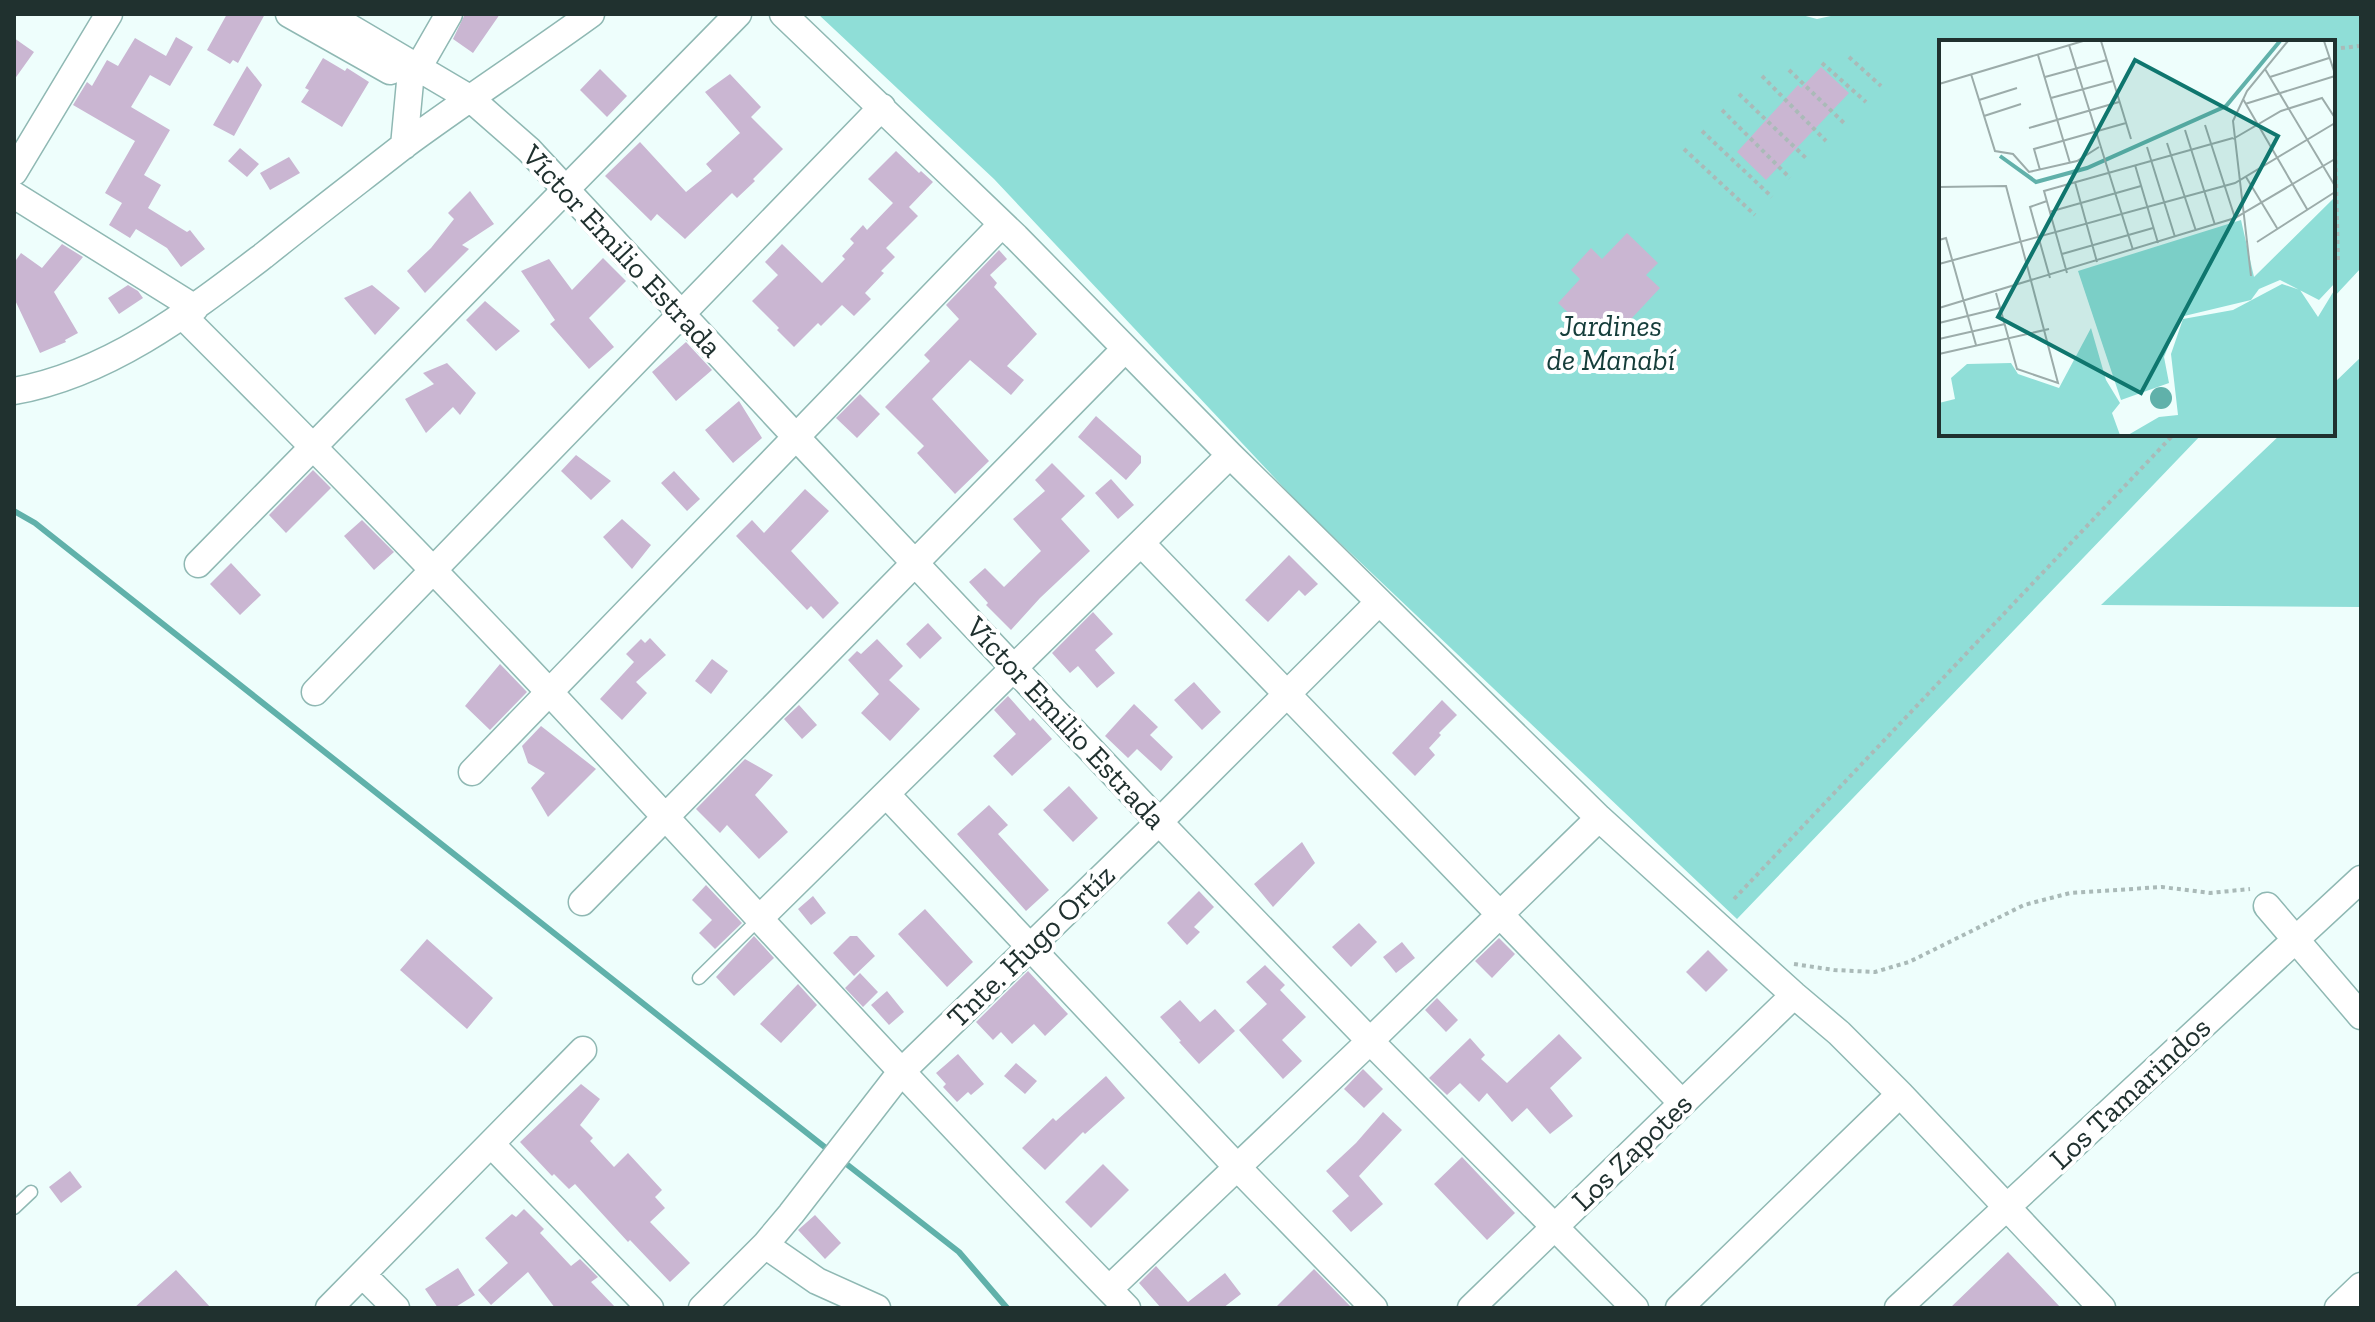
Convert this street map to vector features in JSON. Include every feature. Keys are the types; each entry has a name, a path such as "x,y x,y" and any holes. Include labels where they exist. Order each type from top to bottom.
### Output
{"street":[{"path":"14,172 109,14"},
{"path":"289,14 414,74"},
{"path":"327,14 414,74"},
{"path":"404,146 414,74 449,14"},
{"path":"14,391 62,378 97,364 132,347 189,312 404,146 591,14"},
{"path":"198,564 738,14"},
{"path":"783,14 1002,224 1230,455 1599,818 1839,1033 2102,1308"},
{"name":"Víctor Emilio Estrada","path":"414,74 507,129 1159,822 1370,1041 1635,1308"},
{"path":"315,692 882,107"},
{"path":"14,195 189,312 665,817 759,919 896,1078 1118,1299 1237,1167 1599,818"},
{"path":"472,772 1002,224"},
{"path":"582,902 1125,349"},
{"path":"759,919 1230,455"},
{"path":"1142,544 1682,1103"},
{"name":"Tnte. Hugo Ortíz","path":"702,1308 765,1245 896,1078 1379,602"},
{"path":"886,794 1374,1308"},
{"name":"Los Tamarindos","path":"1898,1308 2361,879"},
{"path":"2258,898 2361,1016"},
{"name":"Los Zapotes","path":"1471,1308 1794,995"},
{"path":"329,1308 583,1050"},
{"path":"1679,1308 1900,1094"},
{"path":"491,1144 650,1308"},
{"path":"765,1245 817,1281 877,1308"},
{"path":"363,1275 396,1308"},
{"path":"2338,1308 2361,1286"}],"lane":[{"path":"699,978 759,919"},
{"path":"14,1208 31,1192"}],"path":[{"path":"2335,49 2359,46"},
{"path":"1849,57 1881,86"},
{"path":"1822,63 1866,102"},
{"path":"1789,70 1845,124"},
{"path":"1762,76 1826,141"},
{"path":"1739,94 1808,160"},
{"path":"1722,110 1790,178"},
{"path":"1702,131 1772,197"},
{"path":"2335,143 2338,261 2335,264"},
{"path":"1684,149 1755,215"},
{"path":"1734,899 2172,436"},
{"path":"1794,964 1875,972 1909,962 2024,905 2070,893 2162,887 2258,898"}],"green space":[{"name":"Jardines de Manabí","path":"818,14 1798,14 1817,19 1840,14 2361,14 2361,268 2335,296 2335,40 1939,40 1939,436 2200,436 1737,919 1301,506 994,179"},
{"path":"2361,357 2361,607 2101,605 2279,436 2335,436 2335,382"}],"building":[{"path":"227,14 265,14 238,63 233,60 230,64 207,50"},
{"path":"465,14 500,14 473,53 453,39"},
{"path":"176,37 193,47 170,86 150,75 131,107 170,130 144,175 161,185 148,208 187,232 190,230 205,249 181,267 167,248 136,229 130,238 109,225 122,203 105,193 135,141 73,105 87,82 92,86 107,60 118,66 135,38 166,56"},
{"path":"14,38 34,52 14,80"},
{"path":"323,58 369,82 342,127 301,102 309,90 305,88"},
{"path":"247,66 262,85 234,136 213,125"},
{"path":"1821,67 1849,93 1766,180 1737,152 1798,85 1801,88"},
{"path":"600,69 627,96 607,117 580,90"},
{"path":"730,74 761,107 751,117 783,149 737,198 732,193 685,239 657,214 651,221 605,176 640,142 686,192 712,171 706,164 740,133 705,92"},
{"path":"240,148 259,164 247,177 228,161"},
{"path":"896,151 933,182 909,207 918,216 886,248 895,257 865,293 871,299 854,316 842,305 794,347 752,301 778,275 765,262 782,244 822,283 845,259 842,256 854,243 850,239 863,225 867,230 893,203 868,179"},
{"path":"289,157 300,173 270,190 260,173"},
{"path":"470,191 494,224 462,245 469,249 425,293 407,271 454,219 448,213"},
{"path":"1627,233 1658,263 1646,275 1660,288 1618,333 1603,319 1589,333 1558,303 1580,279 1571,270 1591,248 1602,259"},
{"path":"62,244 83,257 54,292 78,333 40,353 14,298 14,263 21,253 42,268"},
{"path":"999,250 1007,259 990,275 997,283 994,287 1037,334 1007,366 1024,380 1011,395 970,360 932,399 989,461 955,494 917,453 924,446 885,407 930,361 924,355 959,319 946,305"},
{"path":"603,258 626,281 589,318 614,347 589,369 550,324 555,320 521,271 549,259 572,290"},
{"path":"128,285 143,298 119,314 108,298"},
{"path":"372,285 400,308 375,335 344,298"},
{"path":"485,301 520,331 496,351 466,320"},
{"path":"686,342 712,370 676,401 652,372"},
{"path":"447,363 476,393 460,415 453,407 426,433 405,399 434,384 423,373"},
{"path":"860,394 880,414 857,438 836,418"},
{"path":"739,401 762,438 733,463 705,430"},
{"path":"1096,416 1141,456 1141,463 1126,480 1078,437"},
{"path":"576,455 611,481 591,500 561,471"},
{"path":"1052,463 1085,496 1061,519 1090,551 1011,630 969,582 985,568 1004,587 1041,551 1013,519 1045,491 1035,480"},
{"path":"313,470 331,488 286,533 269,515"},
{"path":"674,471 700,499 687,511 661,483"},
{"path":"1111,479 1134,505 1118,519 1095,493"},
{"path":"805,489 829,511 791,551 839,603 823,619 811,606 807,610 736,536 752,520 764,533"},
{"path":"622,519 651,545 632,569 603,537"},
{"path":"362,520 394,552 374,570 344,536"},
{"path":"1289,555 1318,584 1305,596 1299,590 1268,622 1245,600"},
{"path":"231,563 261,595 240,615 210,584"},
{"path":"1093,612 1113,634 1095,650 1115,673 1097,688 1078,666 1070,673 1052,653"},
{"path":"928,623 942,638 920,659 906,644"},
{"path":"650,638 666,655 636,682 647,693 622,720 600,699 634,662 626,654 641,639 645,643"},
{"path":"877,639 903,666 889,680 920,709 890,741 861,713 879,694 848,660 857,651 861,654"},
{"path":"712,659 728,671 711,694 695,681"},
{"path":"500,664 527,692 490,730 465,706"},
{"path":"1194,682 1221,712 1202,730 1174,700"},
{"path":"1008,696 1030,721 1033,718 1052,739 1012,776 993,756 1016,734 994,710"},
{"path":"1442,700 1457,715 1439,733 1441,735 1429,748 1435,755 1415,776 1392,753"},
{"path":"1134,704 1158,727 1150,735 1173,757 1161,771 1137,749 1128,758 1105,736"},
{"path":"799,705 817,725 802,739 784,719"},
{"path":"541,726 596,769 548,817 531,788 545,773 528,763 522,746"},
{"path":"745,759 773,775 755,795 788,832 759,859 727,825 720,833 696,809"},
{"path":"1069,786 1098,818 1073,842 1043,810"},
{"path":"989,805 1008,825 998,834 1049,890 1026,911 957,834"},
{"path":"1302,842 1315,863 1273,907 1254,884"},
{"path":"706,885 742,923 715,949 699,933 712,920 692,900"},
{"path":"1199,891 1214,907 1194,927 1200,932 1187,945 1167,923"},
{"path":"813,896 826,913 811,925 798,909"},
{"path":"925,909 973,962 947,987 898,934"},
{"path":"1359,923 1377,942 1351,967 1332,947"},
{"path":"754,936 774,958 734,996 716,977"},
{"path":"850,936 857,936 875,956 854,976 833,953"},
{"path":"1499,938 1515,954 1492,978 1475,961"},
{"path":"427,939 493,998 467,1029 400,970"},
{"path":"1402,942 1415,958 1396,973 1383,957"},
{"path":"1708,950 1728,970 1706,992 1686,972"},
{"path":"1265,965 1285,985 1280,990 1306,1017 1282,1040 1302,1061 1283,1079 1239,1030 1267,1004 1246,982"},
{"path":"1028,971 1068,1014 1045,1036 1034,1024 1012,1044 1001,1032 993,1040 976,1022"},
{"path":"860,973 878,992 863,1007 845,988"},
{"path":"798,984 817,1005 781,1043 760,1024"},
{"path":"887,991 904,1012 889,1025 871,1005"},
{"path":"1437,998 1458,1020 1446,1032 1425,1010"},
{"path":"1180,1000 1200,1022 1215,1009 1235,1031 1199,1064 1160,1017"},
{"path":"1559,1034 1582,1058 1550,1088 1573,1116 1550,1134 1527,1108 1512,1122 1487,1093 1479,1102 1460,1083 1447,1095 1429,1078 1470,1038 1485,1055 1481,1059 1507,1083"},
{"path":"958,1054 984,1084 957,1102 943,1087 946,1084 936,1073"},
{"path":"1016,1063 1037,1081 1025,1094 1004,1076"},
{"path":"1363,1069 1383,1089 1364,1108 1344,1089"},
{"path":"1106,1076 1125,1098 1085,1134 1083,1132 1045,1170 1022,1148 1053,1118 1056,1121"},
{"path":"581,1084 600,1099 580,1125 593,1138 590,1141 614,1167 628,1153 662,1190 655,1197 665,1208 650,1222 690,1263 670,1282 575,1184 569,1189 520,1142"},
{"path":"1383,1112 1402,1130 1359,1176 1383,1204 1351,1232 1332,1211 1349,1196 1326,1171"},
{"path":"1462,1157 1515,1213 1487,1240 1434,1184"},
{"path":"1103,1164 1129,1190 1091,1228 1065,1202"},
{"path":"70,1171 82,1187 61,1203 49,1187"},
{"path":"524,1209 544,1229 540,1233 571,1266 580,1259 598,1277 591,1282 616,1308 555,1308 528,1272 491,1305 478,1290 508,1263 485,1238 512,1214 516,1217"},
{"path":"815,1215 841,1243 825,1259 798,1230"},
{"path":"2008,1252 2061,1308 1950,1308"},
{"path":"1156,1266 1188,1302 1225,1273 1241,1294 1223,1308 1161,1308 1139,1283"},
{"path":"458,1268 475,1295 454,1308 438,1308 425,1289"},
{"path":"1314,1269 1352,1308 1275,1308"},
{"path":"176,1270 211,1308 134,1308"}],"waterway":[{"path":"14,511 35,523 831,1152"},
{"path":"840,1159 959,1252 1007,1308"}]}
